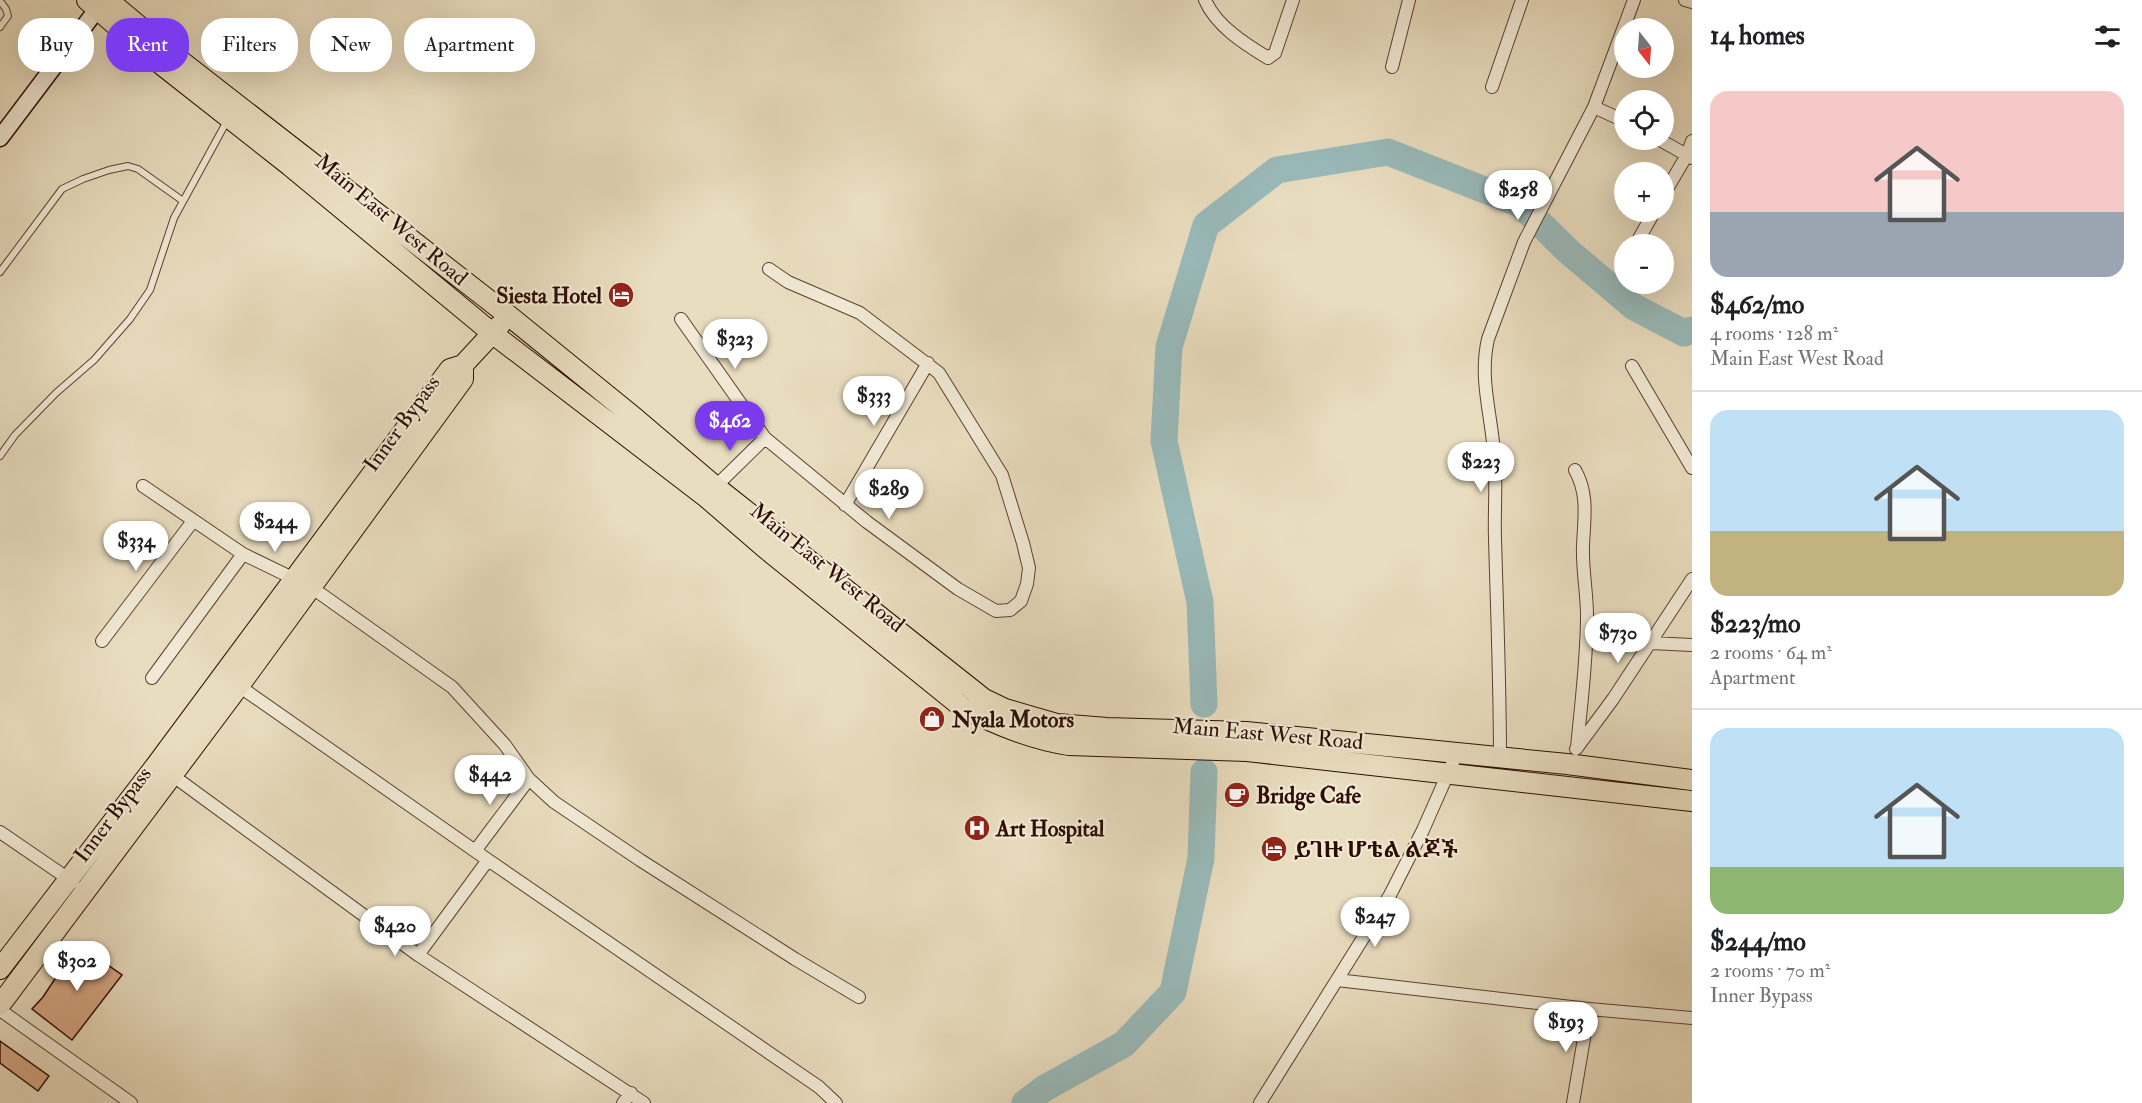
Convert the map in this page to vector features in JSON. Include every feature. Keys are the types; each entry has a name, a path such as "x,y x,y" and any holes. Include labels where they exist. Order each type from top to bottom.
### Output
{"main road":[{"name":"Main East West Road","path":"99,3 234,112 508,315 635,417 711,492"},
{"path":"0,138 99,3"},
{"name":"Main East West Road","path":"234,112 289,165 492,333 622,432 711,492 771,541 963,708 1000,727 1042,741 1069,745 1106,737"},
{"name":"Inner Bypass","path":"0,1005 239,686 303,583 450,369 463,365 508,315"},
{"path":"622,432 635,417"},
{"name":"Main East West Road","path":"771,541 984,699 1038,720 1106,737 1246,742 1328,740 1500,757 1572,756 1692,780"},
{"name":"Inner Bypass","path":"0,969 157,764 303,583"},
{"path":"948,696 960,680"},
{"path":"1326,761 1328,740"},
{"name":"Main East West Road","path":"1246,742 1326,761 1448,772 1692,801"}],"street":[{"path":"1205,0 1209,8 1231,33 1269,58 1275,53 1293,0"},
{"path":"1392,67 1409,0"},
{"path":"1492,87 1522,0"},
{"path":"1500,757 1494,452 1484,388 1488,339 1524,242 1594,107 1634,0"},
{"path":"1685,0 1692,2"},
{"path":"1594,107 1614,116"},
{"path":"1674,179 1689,156 1692,141"},
{"path":"1674,148 1689,156"},
{"path":"681,319 765,438 845,505 958,588 996,611 1010,610 1021,601 1027,584 1029,568 1023,543 1002,475 939,373 860,313 788,282 769,270"},
{"path":"845,505 928,363"},
{"path":"1632,366 1692,468"},
{"path":"711,492 765,438"},
{"path":"1572,756 1587,654 1583,546 1586,524 1581,481 1575,470"},
{"path":"143,486 243,554 303,583 452,687 505,745 529,779 554,802 640,860 859,997"},
{"path":"102,641 193,521"},
{"path":"152,678 243,554"},
{"path":"1572,756 1613,699 1692,579"},
{"path":"1650,642 1692,645"},
{"path":"239,686 819,1087 836,1103"},
{"path":"1260,1103 1390,895 1423,830 1457,753"},
{"path":"172,775 418,955 627,1098 644,1103"},
{"path":"475,851 529,779"},
{"path":"0,832 85,890"},
{"path":"418,955 488,860"},
{"path":"1337,980 1589,1009 1692,1018"},
{"path":"1573,1103 1589,1009"},
{"path":"0,1010 131,1103"}],"lane":[{"path":"0,2 8,16 0,27"},
{"path":"0,456 15,435 56,393 94,360 130,319 150,290 174,218 234,112"},
{"path":"0,272 63,189 83,179 128,166 138,169 183,201"}],"building":[{"path":"78,944 122,975 72,1040 32,1009 43,997"},
{"path":"0,1041 49,1076 38,1091 0,1063"}],"waterway":[{"path":"1204,704 1200,602 1164,441 1169,347 1206,225 1277,170 1388,152 1520,204 1568,251 1634,307 1684,333 1692,330"},
{"path":"1025,1103 1045,1088 1124,1044 1173,992 1201,858 1204,772"}],"place":[{"name":"Siesta Hotel","path":"621,295"},
{"name":"Nyala Motors","path":"932,719"},
{"name":"Bridge Cafe","path":"1237,795"},
{"name":"Art Hospital","path":"977,828"},
{"name":"ይገዙ ሆቴል ልጆች","path":"1274,849"}]}
